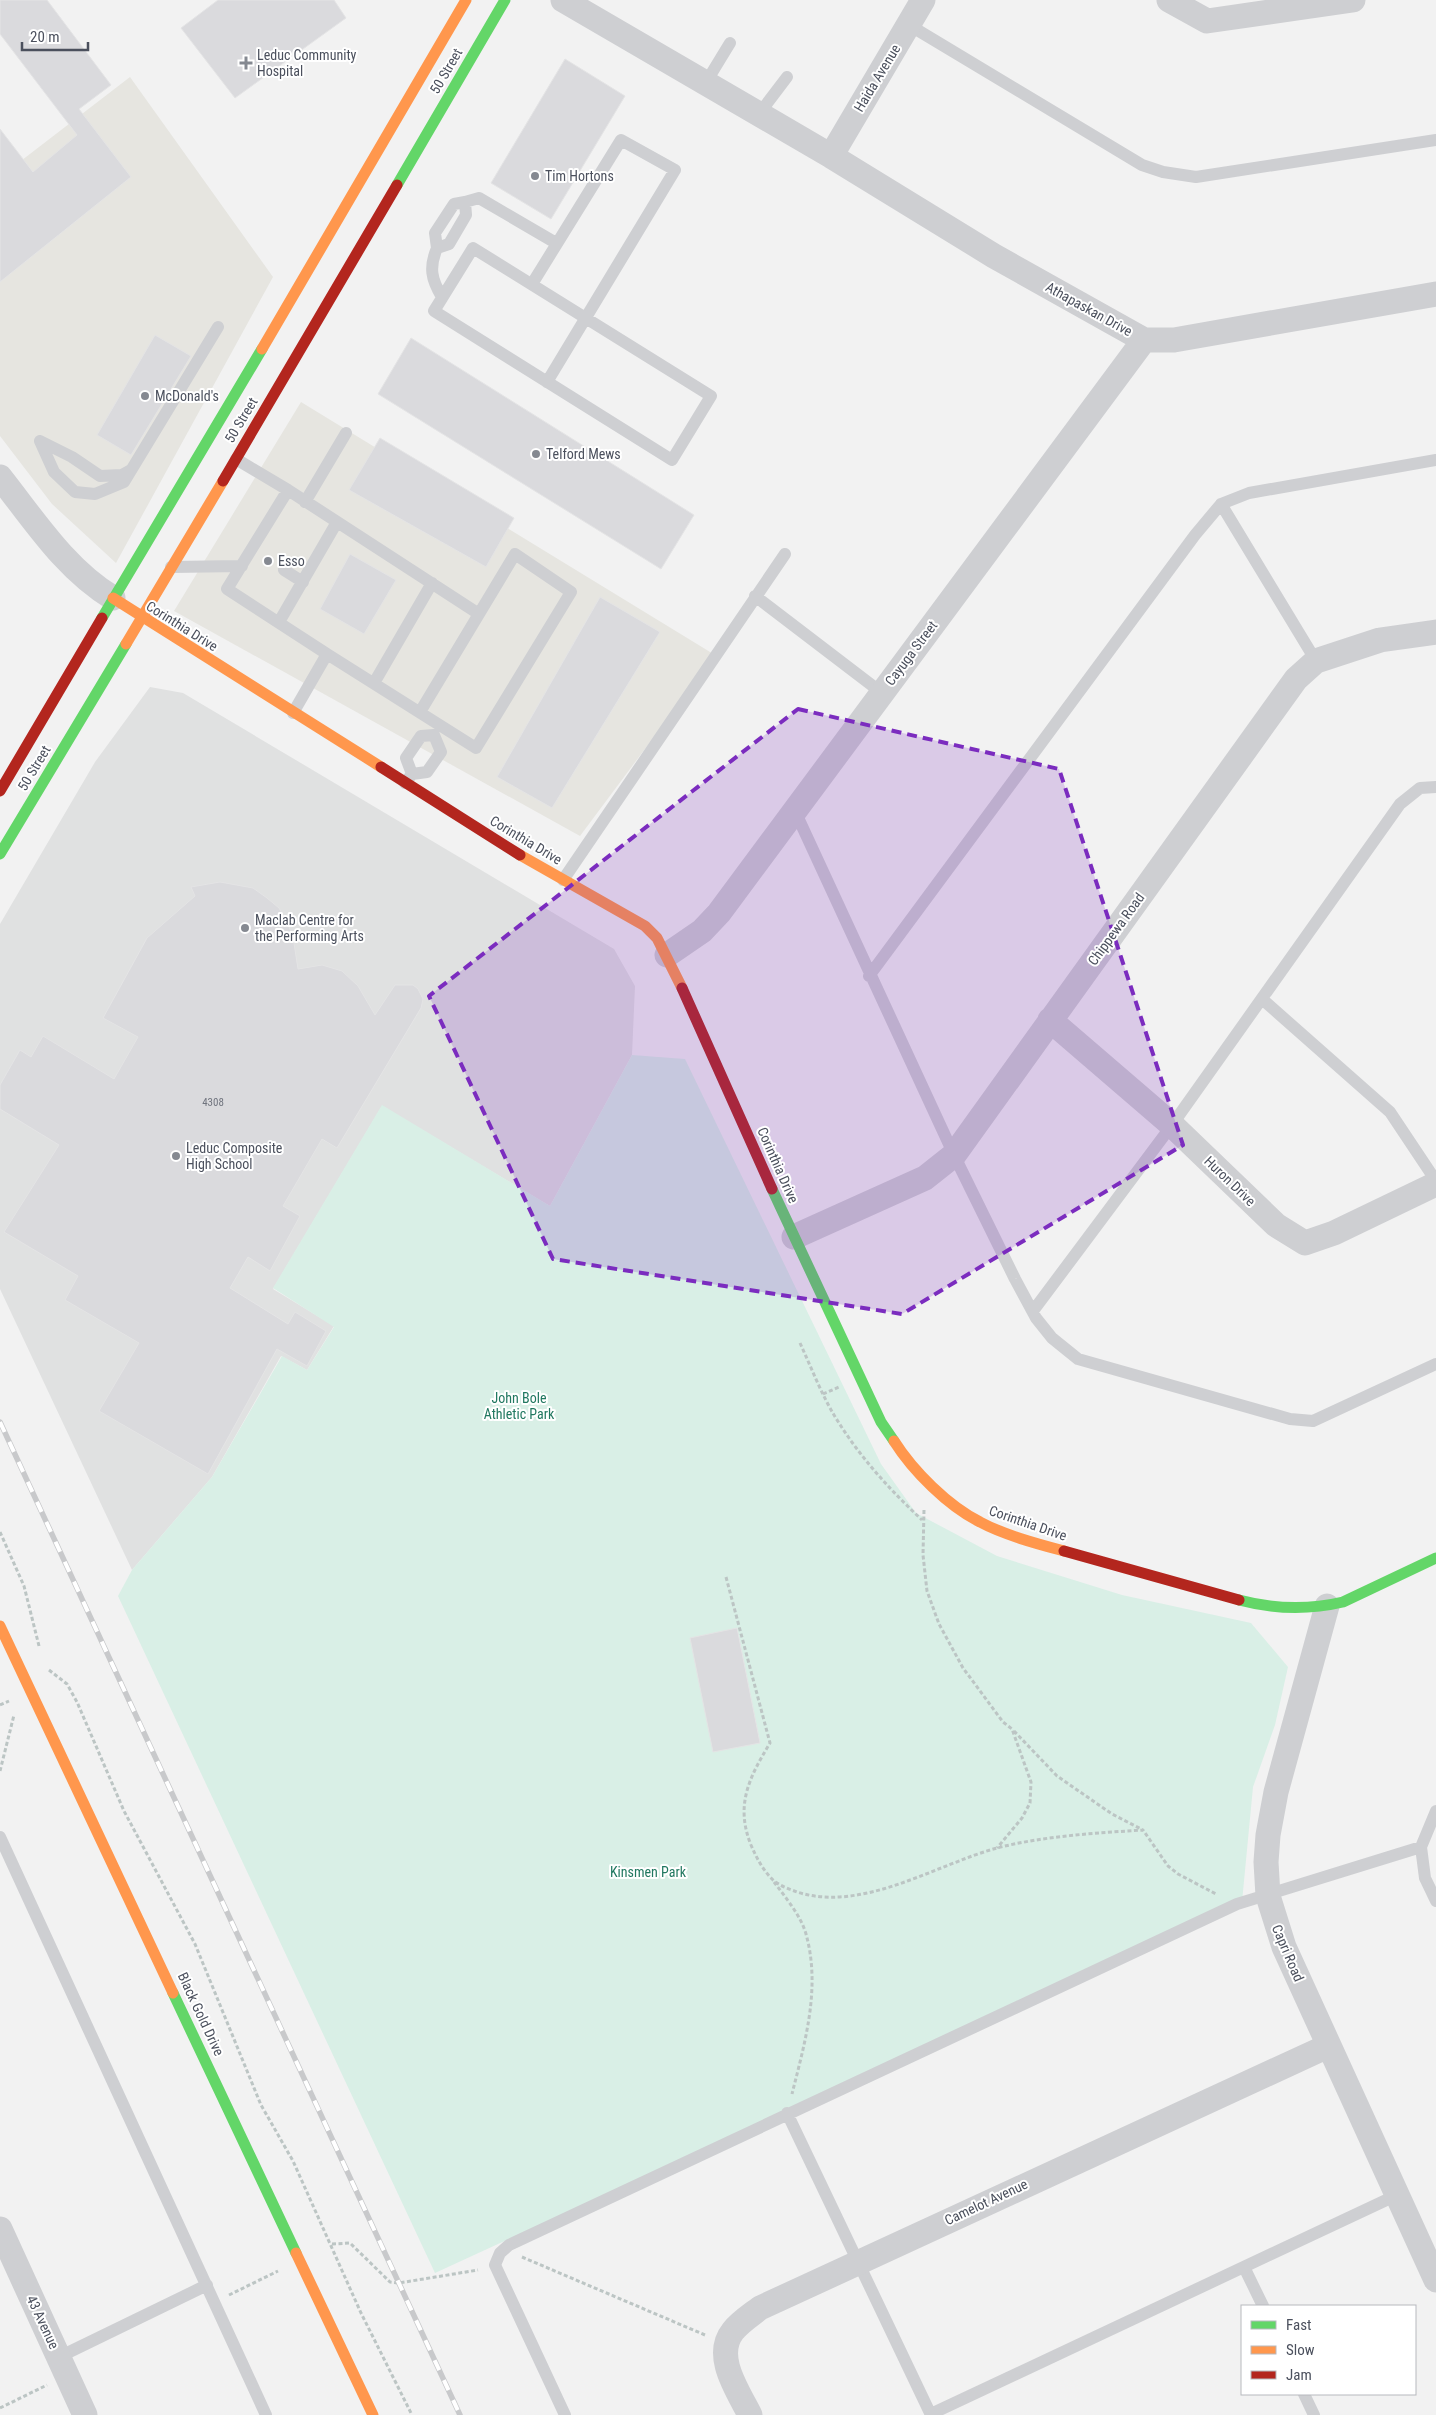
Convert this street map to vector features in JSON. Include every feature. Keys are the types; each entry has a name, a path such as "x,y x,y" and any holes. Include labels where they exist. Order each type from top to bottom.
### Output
{"main road":[{"name":"50 Street","path":"0,791 113,598 277,326 466,0"},
{"name":"50 Street","path":"0,854 236,459 505,0"},
{"name":"Corinthia Drive","path":"113,598 293,713 408,779 563,880 645,926 657,938 667,955 794,1237 881,1422 905,1458 933,1488 956,1508 981,1523 1050,1548 1247,1602 1298,1608 1328,1606 1343,1602 1436,1558"},
{"name":"Black Gold Drive","path":"2,1635 373,2415"}],"street":[{"name":"Athapaskan Drive","path":"563,0 831,156 994,256 1144,340 1174,340 1436,294"},
{"name":"Haida Avenue","path":"831,156 923,0"},
{"path":"1170,0 1207,21 1353,0"},
{"name":"Cayuga Street","path":"667,955 702,931 719,913 1144,340"},
{"path":"0,477 71,565 94,586 113,598"},
{"name":"Chippewa Road","path":"794,1237 925,1178 954,1156 1296,680 1316,661 1380,640 1436,632"},
{"name":"Huron Drive","path":"1050,1020 1172,1125 1276,1224 1305,1243 1334,1233 1436,1183"},
{"name":"Capri Road","path":"1328,1606 1276,1792 1268,1835 1266,1862 1268,1896 1284,1947 1436,2280"},
{"name":"Camelot Avenue","path":"727,2344 732,2332 760,2308 858,2261 1328,2046"},
{"name":"43 Avenue","path":"0,2229 86,2415"},
{"path":"727,2344 724,2351 728,2370 750,2415"}],"lane":[{"path":"909,25 1142,165 1163,172 1196,177 1436,140"},
{"path":"705,84 730,43"},
{"path":"759,114 787,77"},
{"path":"532,284 622,140 675,170 547,382"},
{"path":"442,297 435,286 431,272 432,261 437,248 449,244 466,215 465,202 479,198 556,243"},
{"path":"474,248 532,284 711,396 672,460 434,311 474,248"},
{"path":"131,470 122,475 100,476 72,457 40,441 54,472 75,492 95,494 124,482 218,327"},
{"path":"305,502 346,434"},
{"path":"236,459 288,490 479,614"},
{"path":"869,976 1189,543 1221,504 1249,493 1436,460"},
{"path":"288,490 256,554 242,566 227,589 280,622 326,654 420,712 437,730 476,748 571,592 515,554 420,712"},
{"path":"1221,504 1316,661"},
{"path":"280,622 337,522"},
{"path":"563,880 755,596 786,554"},
{"path":"171,567 242,566"},
{"path":"284,570 302,582"},
{"path":"374,682 432,583"},
{"path":"755,596 882,693"},
{"path":"293,713 326,654"},
{"path":"437,730 441,752 426,772 408,779 406,758 421,736 437,730"},
{"path":"1032,1311 1172,1125 1400,804 1420,788 1436,787"},
{"path":"794,811 954,1156 1032,1311 1052,1338 1078,1359 1290,1419 1313,1421 1436,1364"},
{"path":"1262,999 1390,1112 1436,1183"},
{"path":"1436,1811 1421,1847 1425,1878 1436,1901"},
{"path":"0,1837 266,2415"},
{"path":"565,2415 495,2265 500,2254 509,2245 787,2113 1237,1904 1268,1896 1421,1847"},
{"path":"787,2113 931,2415 1397,2195"},
{"path":"1244,2267 1263,2305"},
{"path":"59,2357 206,2286"},
{"path":"1304,2395 1314,2415"}],"path":[{"path":"800,1343 834,1414 848,1436 897,1497 923,1521"},
{"path":"933,1488 923,1513 923,1556 927,1591 939,1624 963,1668 1003,1722 1057,1776 1112,1814 1143,1830 1168,1866 1178,1874 1237,1904"},
{"path":"0,1532 24,1586 42,1654"},
{"path":"726,1577 770,1743 749,1779 743,1805 746,1833 759,1863 792,1906 806,1933 812,1969 812,2002 807,2035 787,2113"},
{"path":"48,1669 66,1684 77,1702 124,1811 195,1944 261,2105 293,2161 361,2312 412,2415"},
{"path":"0,1771 16,1706"},
{"path":"997,1848 1022,1818 1030,1803 1031,1782 1012,1729"},
{"path":"774,1881 809,1896 842,1896 889,1888 997,1848 1077,1834 1143,1830"},
{"path":"332,2244 350,2243 390,2282 399,2283 484,2269 518,2256 727,2344"}],"highlighted area":[{"path":"798,709 1059,769 1183,1145 902,1314 553,1259 429,996"}],"shaded area":[{"path":"130,77 273,277 116,563 52,504 0,436 0,177"},
{"path":"301,402 715,655 580,836 174,611"},
{"name":"Leduc Composite High School","path":"150,687 183,693 614,949 635,986 632,1055 550,1206 382,1106 273,1289 334,1326 307,1370 281,1356 212,1477 132,1570 0,1289 0,924 95,762"}],"green space":[{"name":"Kinsmen Park","path":"632,1055 685,1059 881,1464 916,1513 997,1556 1122,1595 1251,1623 1288,1667 1275,1725 1253,1787 1242,1902 435,2273 118,1596 132,1570 212,1477 282,1356 307,1370 334,1327 273,1288 382,1105 550,1206"}],"building":[{"path":"0,0 47,0 111,85 79,109 131,177 0,282 0,129 33,172 77,135 0,34"},
{"name":"Leduc Community Hospital","path":"218,0 334,0 346,18 235,98 181,28"},
{"path":"565,59 625,96 551,219 491,183"},
{"name":"McDonald's","path":"155,335 191,356 131,455 97,435"},
{"name":"Telford Mews","path":"411,338 694,515 661,569 378,394"},
{"path":"380,438 514,518 486,567 349,490"},
{"path":"350,554 396,580 364,634 320,609"},
{"path":"600,597 660,632 552,808 497,777"},
{"path":"220,882 253,888 279,908 293,937 298,969 322,965 342,971 358,986 375,1015 395,985 413,985 418,989 423,999 421,1008 337,1148 322,1139 283,1206 300,1216 270,1271 248,1257 230,1288 288,1324 295,1312 326,1331 307,1366 277,1349 208,1474 99,1411 139,1343 65,1300 78,1276 4,1232 59,1145 0,1109 0,1085 20,1050 31,1057 43,1036 114,1079 138,1037 103,1018 147,938 195,896 191,887"},
{"path":"737,1628 760,1743 713,1752 690,1638"}],"railway":[{"path":"0,1422 460,2415"}],"traffic: fast":[{"path":"397,185 505,0"},
{"path":"102,618 262,349"},
{"path":"0,854 126,644"},
{"path":"772,1189 881,1422 894,1441"},
{"path":"1239,1600 1278,1607 1330,1605 1343,1602 1436,1558"},
{"path":"173,1993 296,2253"}],"traffic: slow":[{"path":"262,349 466,0"},
{"path":"126,644 223,481"},
{"path":"113,598 381,767"},
{"path":"520,855 645,926 657,938 682,988"},
{"path":"894,1441 921,1476 956,1507 968,1515 989,1527 1010,1535 1064,1551"},
{"path":"0,1626 173,1993"},
{"path":"296,2253 373,2415"}],"traffic: jam":[{"path":"223,481 397,185"},
{"path":"0,791 102,618"},
{"path":"381,767 520,855"},
{"path":"682,988 772,1189"},
{"path":"1064,1551 1239,1600"}],"place":[{"name":"Leduc Community Hospital","path":"246,63"},
{"name":"Tim Hortons","path":"535,176"},
{"name":"McDonald's","path":"145,396"},
{"name":"Telford Mews","path":"536,454"},
{"name":"Esso","path":"268,561"},
{"name":"Maclab Centre for the Performing Arts","path":"245,928"},
{"name":"Leduc Composite High School","path":"176,1156"}],"park label":[{"name":"John Bole Athletic Park","path":"519,1406"}]}
